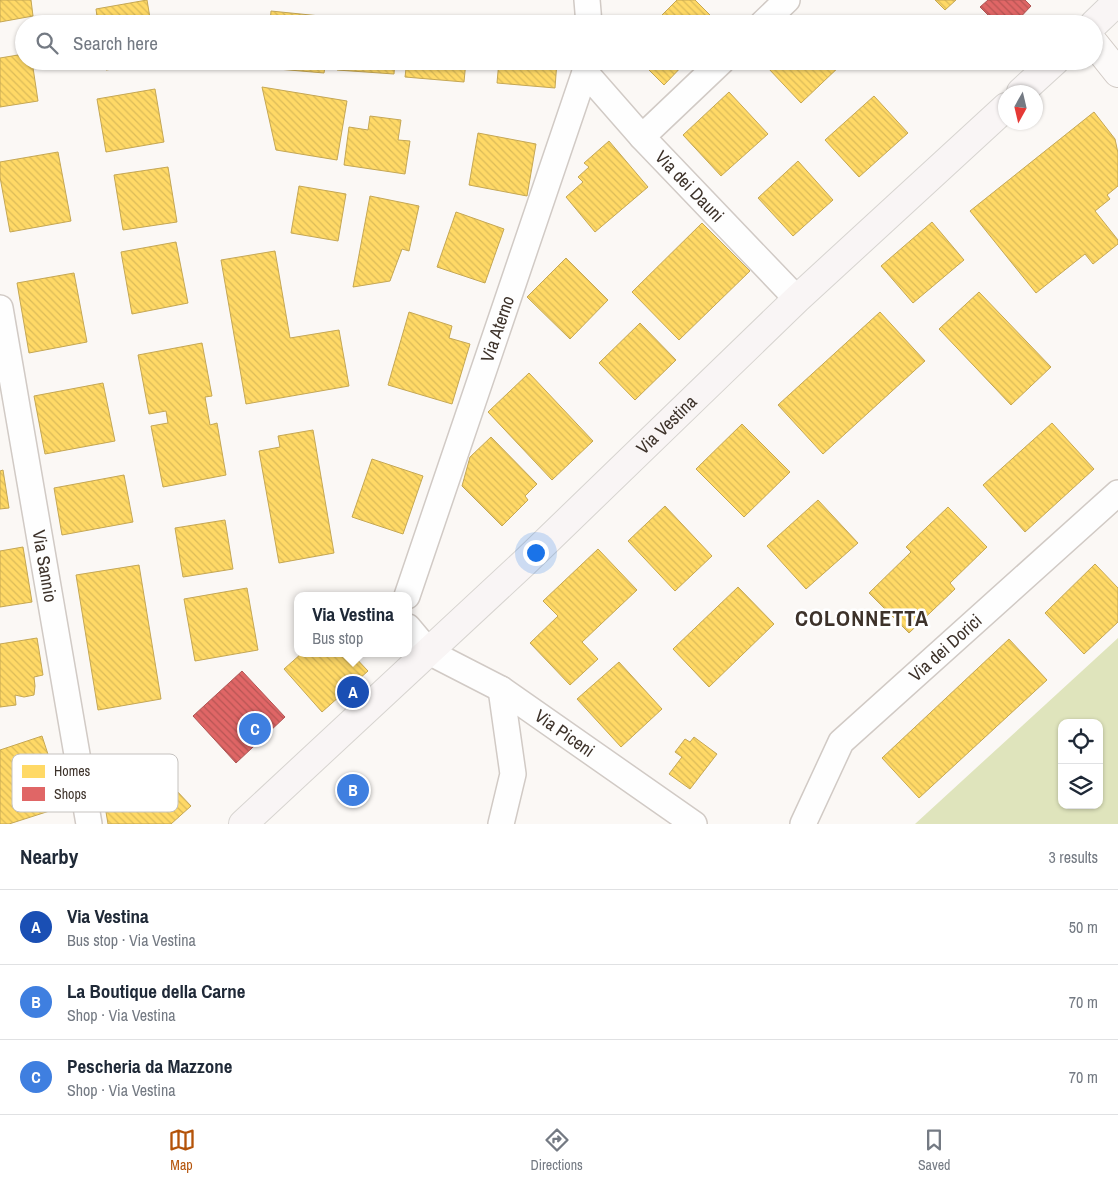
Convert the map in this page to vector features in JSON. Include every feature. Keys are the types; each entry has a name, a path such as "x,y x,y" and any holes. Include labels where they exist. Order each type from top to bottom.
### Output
{"main road":[{"path":"1103,15 1118,1"},
{"path":"1103,54 1118,73"},
{"path":"1028,85 1044,70"},
{"name":"Via Vestina","path":"243,824 525,562 797,300 998,115"}],"street":[{"path":"587,0 588,15"},
{"path":"771,15 787,0"},
{"name":"Via Aterno","path":"408,592 585,70"},
{"name":"Via dei Dauni","path":"589,70 642,137 797,300"},
{"path":"642,137 713,70"},
{"name":"Via Sannio","path":"0,308 76,754"},
{"name":"Via dei Dorici","path":"802,824 841,742 1118,493"},
{"path":"412,632 429,652"},
{"name":"Via Piceni","path":"429,652 501,689 694,824"},
{"path":"500,824 513,774 501,689"}],"green space":[{"path":"1118,638 1118,824 915,824"}],"building: Homes":[{"path":"0,0 31,0 33,15 15,15 15,19 0,22"},
{"path":"147,0 150,15 97,15 96,9"},
{"path":"677,0 695,0 710,15 662,15"},
{"path":"935,0 956,0 945,10"},
{"path":"271,11 310,15 271,15"},
{"path":"15,56 15,70 33,70 38,101 0,107 0,58"},
{"path":"289,70 324,70 324,73"},
{"path":"337,70 394,70 394,74"},
{"path":"406,70 465,70 464,82 405,77"},
{"path":"498,70 556,70 555,88 497,83"},
{"path":"649,70 678,70 664,85"},
{"path":"770,70 836,70 801,103"},
{"path":"262,87 347,101 337,160 276,150"},
{"path":"155,89 164,142 106,152 97,99"},
{"path":"729,92 768,134 721,176 683,135"},
{"path":"874,96 908,133 859,177 825,140"},
{"path":"1094,112 1115,139 1118,153 1118,186 1107,195 1110,199 1095,211 1118,240 1118,244 1093,264 1085,254 1036,293 970,211"},
{"path":"370,116 401,120 398,140 410,141 405,174 344,165 349,127 368,130"},
{"path":"478,133 536,144 527,196 469,185"},
{"path":"609,141 648,187 595,232 566,197 583,182 578,177 589,167 584,163"},
{"path":"58,152 71,221 10,232 0,177 0,162"},
{"path":"798,161 833,200 793,236 758,198"},
{"path":"168,167 177,222 123,230 114,175"},
{"path":"299,186 346,194 338,241 291,233"},
{"path":"370,196 419,206 409,251 402,249 390,281 353,287"},
{"path":"456,212 504,229 485,283 437,267"},
{"path":"932,222 964,260 913,303 881,266"},
{"path":"702,223 750,271 679,340 632,292"},
{"path":"176,242 188,303 132,314 121,252"},
{"path":"275,251 290,338 339,330 349,386 246,404 221,260"},
{"path":"566,258 608,300 570,339 527,297"},
{"path":"74,273 87,342 29,353 17,283"},
{"path":"979,292 1051,367 1011,405 939,329"},
{"path":"409,312 452,326 449,338 470,344 452,404 388,385"},
{"path":"880,312 925,361 823,454 778,405"},
{"path":"640,323 676,360 635,400 599,363"},
{"path":"202,343 212,396 205,397 210,425 217,423 226,475 163,487 151,426 168,423 166,411 149,414 138,355"},
{"path":"529,373 593,441 552,480 488,412"},
{"path":"103,383 115,441 45,454 34,396"},
{"path":"1052,423 1094,469 1025,532 983,485"},
{"path":"742,424 790,472 744,517 696,469"},
{"path":"313,430 334,553 279,563 259,451 280,447 278,436"},
{"path":"491,437 537,484 525,496 528,500 502,526 462,486 470,457"},
{"path":"372,459 423,476 403,534 352,517"},
{"path":"3,470 9,508 0,509 0,471"},
{"path":"124,475 133,522 62,535 54,488"},
{"path":"818,500 858,543 806,589 767,546"},
{"path":"665,506 712,556 675,591 628,541"},
{"path":"948,507 987,547 950,583 955,589 909,633 869,593 911,552 906,547"},
{"path":"225,520 233,569 183,577 175,528"},
{"path":"23,547 32,602 0,607 0,551"},
{"path":"598,549 637,590 582,642 598,659 570,685 530,643 558,616 543,601"},
{"path":"1095,564 1118,588 1118,622 1084,654 1045,613"},
{"path":"139,565 161,699 98,710 76,575"},
{"path":"738,587 774,624 709,687 673,649"},
{"path":"247,588 258,650 195,661 184,599"},
{"path":"37,638 43,675 34,677 34,695 24,697 15,695 16,705 0,707 0,644"},
{"path":"1009,639 1047,680 919,798 882,758"},
{"path":"298,657 355,657 368,671 322,712 284,669"},
{"path":"619,662 662,709 621,747 577,699"},
{"path":"42,736 48,754 12,754 12,812 46,812 9,824 0,824 0,750"},
{"path":"694,737 717,754 690,789 669,774 682,757 675,752 685,739 690,742"},
{"path":"178,792 191,806 171,824 108,824 106,812 178,812"}],"building: Shops":[{"path":"988,0 1025,0 1031,6 1022,15 988,15 980,7"},
{"path":"242,671 285,717 236,763 193,716"}],"place":[{"name":"Via Vestina","path":"353,692"},
{"name":"Pescheria da Mazzone","path":"255,729"},
{"name":"La Boutique della Carne","path":"353,790"}],"district":[{"name":"COLONNETTA","path":"862,618"}]}
